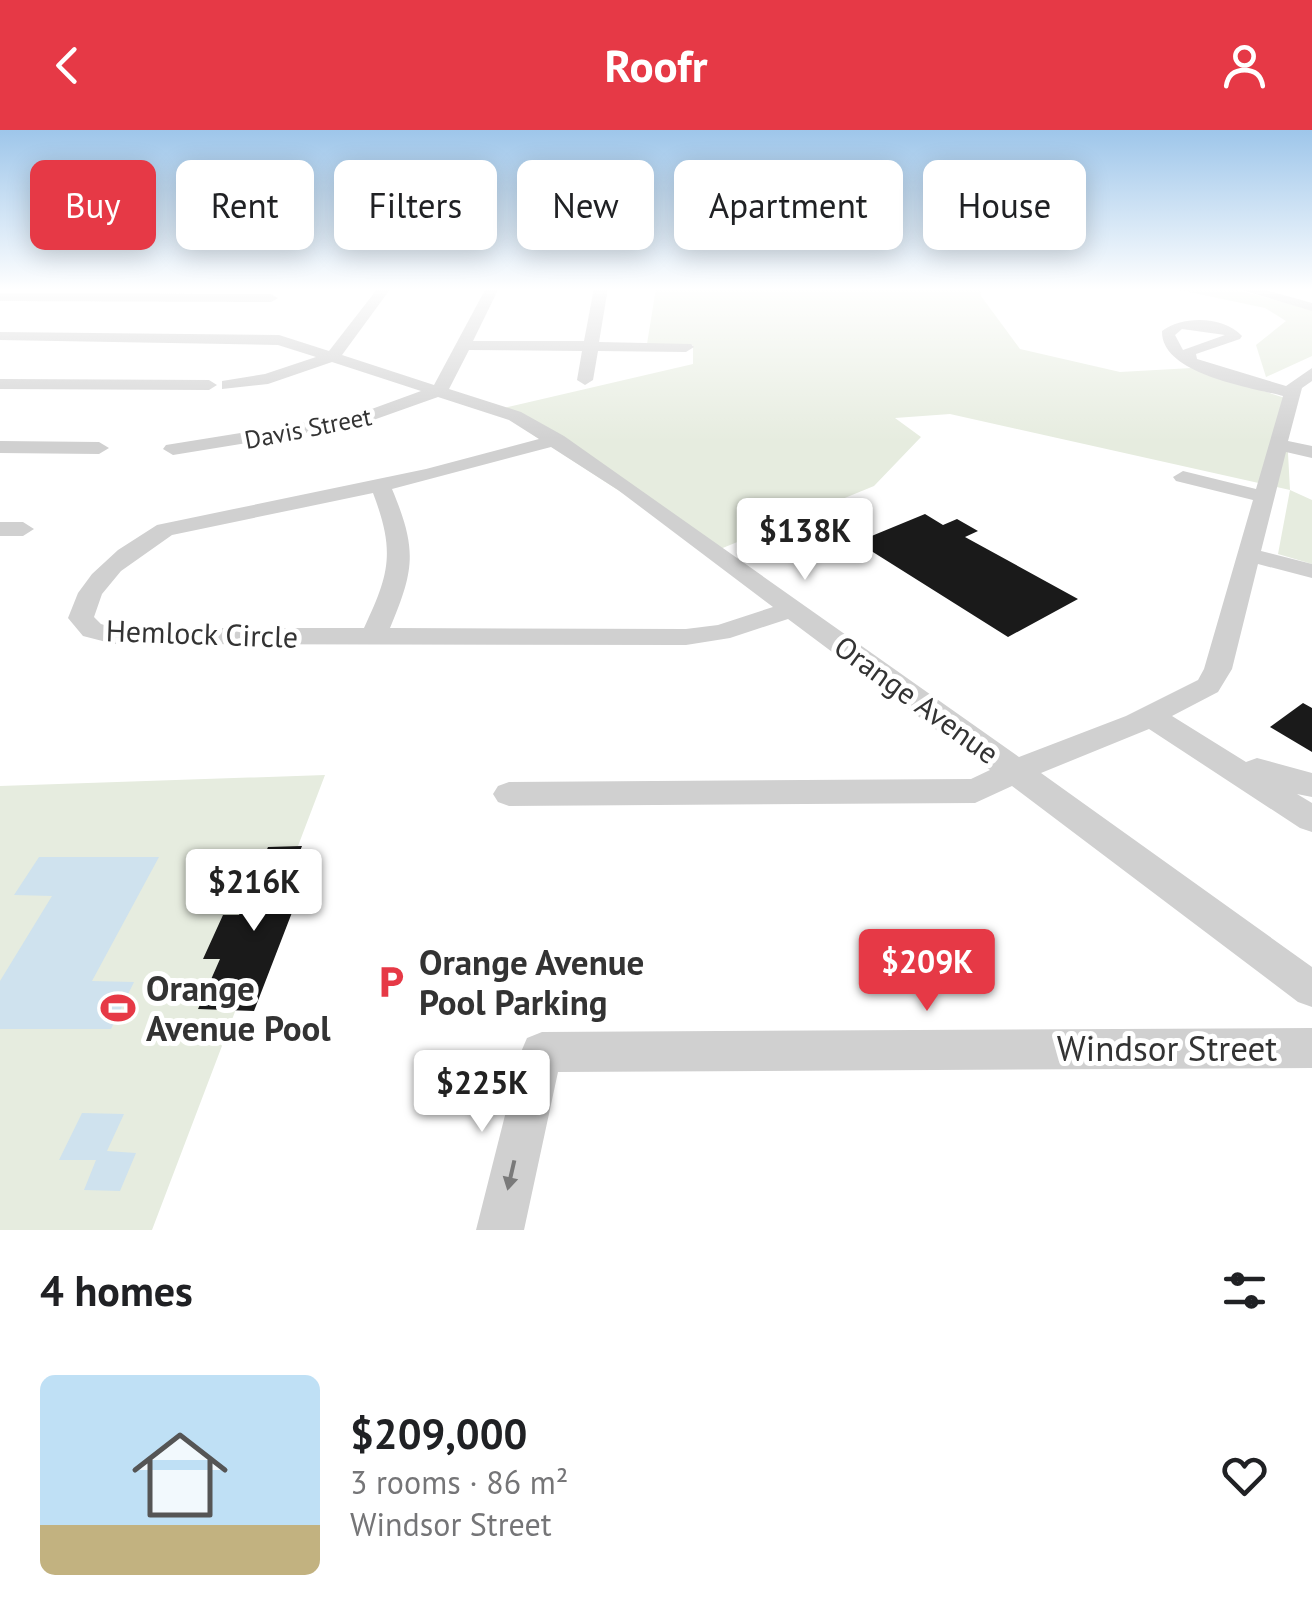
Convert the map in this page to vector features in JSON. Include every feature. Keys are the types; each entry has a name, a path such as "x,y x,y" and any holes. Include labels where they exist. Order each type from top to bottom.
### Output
{"street":[{"name":"Orange Avenue","path":"271,339 515,416 557,440 1312,989"},
{"path":"228,385 268,380 332,357 346,339"},
{"path":"440,390 466,339"},
{"path":"585,380 591,339"},
{"path":"463,345 686,347"},
{"path":"1190,360 1292,393"},
{"path":"509,794 975,791 1158,712 1208,686 1218,668 1294,386 1312,373"},
{"path":"0,384 209,385"},
{"name":"Davis Street","path":"173,449 362,419 440,390"},
{"name":"Hemlock Circle","path":"557,440 380,484 187,524 152,536 124,556 81,611 85,625 114,636 686,637 721,632 793,609"},
{"path":"1278,445 1312,452"},
{"path":"0,447 99,448"},
{"path":"1183,478 1264,497"},
{"path":"373,636 403,560 402,540 380,484"},
{"path":"1249,554 1312,571"},
{"path":"1158,712 1272,777 1312,785"},
{"path":"1158,712 1312,819"},
{"name":"Windsor Street","path":"500,1230 542,1052 1312,1048"}],"shaded area":[{"path":"648,339 1013,339 1020,349 1120,372 1192,368 1285,398 1290,490 950,414 895,418 921,437 874,486 713,552 495,410 693,364 693,345 647,344"},
{"path":"1263,339 1312,339 1312,356 1266,377 1256,345"},
{"path":"1290,490 1312,500 1312,564 1278,554"},
{"name":"Orange Avenue Pool","path":"325,775 152,1230 0,1230 0,786"}],"water":[{"path":"39,857 159,857 92,981 134,982 111,1029 0,1029 0,981 52,896 14,895"},
{"path":"82,1113 124,1114 107,1151 136,1153 120,1191 84,1190 96,1160 59,1160"}],"building":[{"path":"925,514 943,525 957,519 978,531 965,537 1078,599 1008,637 857,542"},
{"path":"1303,703 1312,708 1312,752 1270,727"},
{"path":"302,846 292,872 308,871 254,1011 198,1009 220,959 203,959 223,915 239,915 268,847"}],"place":[{"name":"Orange Avenue Pool Parking","path":"391,982"},
{"name":"Orange Avenue Pool","path":"118,1008"}]}
